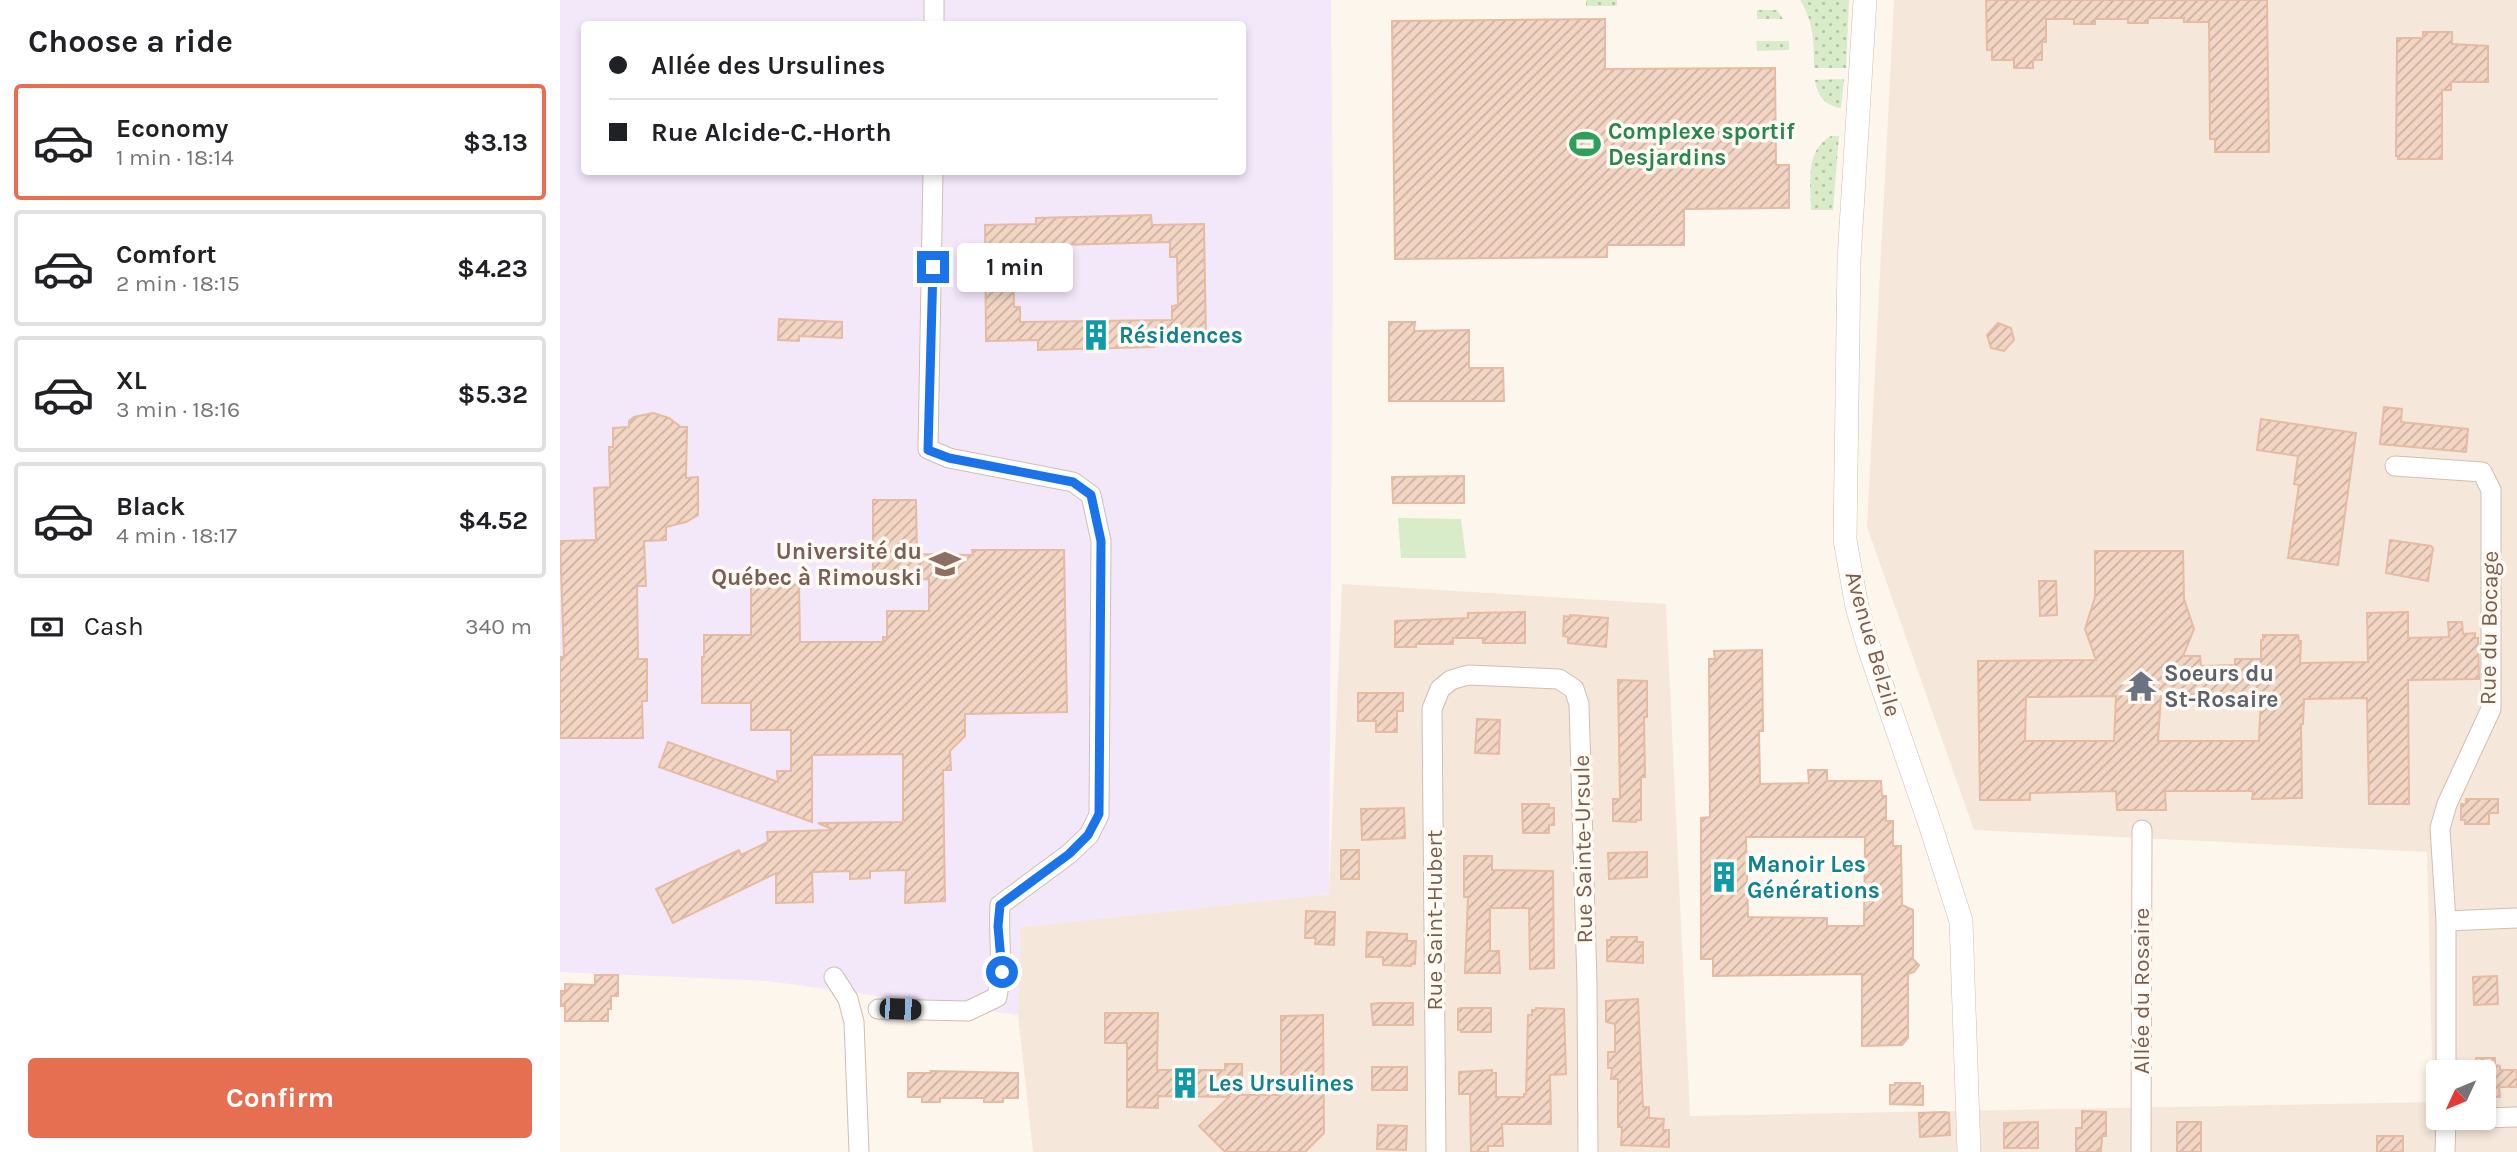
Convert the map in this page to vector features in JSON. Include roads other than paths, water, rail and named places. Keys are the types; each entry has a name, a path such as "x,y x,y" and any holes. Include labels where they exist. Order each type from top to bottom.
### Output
{"street":[{"path":"934,0 934,21"},
{"name":"Avenue Belzile","path":"1865,0 1849,260 1845,540 1857,607 1869,648 1961,922 1969,1152"},
{"path":"878,1009 968,1011 998,997 1002,972 998,926 1000,905 1069,854 1088,835 1099,814 1101,541 1091,495 1073,482 949,458 928,450 933,175"},
{"name":"Rue du Bocage","path":"2395,466 2482,472 2491,490 2491,709 2447,804 2440,828 2446,921 2446,1060"},
{"name":"Rue Sainte-Ursule","path":"1440,690 1451,680 1468,675 1559,679 1574,689 1579,705 1587,997 1588,1152"},
{"name":"Rue Saint-Hubert","path":"1436,1152 1432,709 1440,690"},
{"name":"Allée du Rosaire","path":"2141,1152 2142,830"},
{"path":"2446,921 2517,918"},
{"path":"834,976 848,999 854,1022 859,1152"},
{"path":"2496,1118 2517,1117"},
{"path":"2445,1152 2446,1130"}],"place":[{"name":"Complexe sportif Desjardins","path":"1585,144"},
{"name":"Résidences","path":"1096,335"},
{"name":"Université du Québec à Rimouski","path":"945,564"},
{"name":"Soeurs du St-Rosaire","path":"2141,686"},
{"name":"Manoir Les Générations","path":"1724,877"},
{"name":"Les Ursulines","path":"1185,1083"}]}
